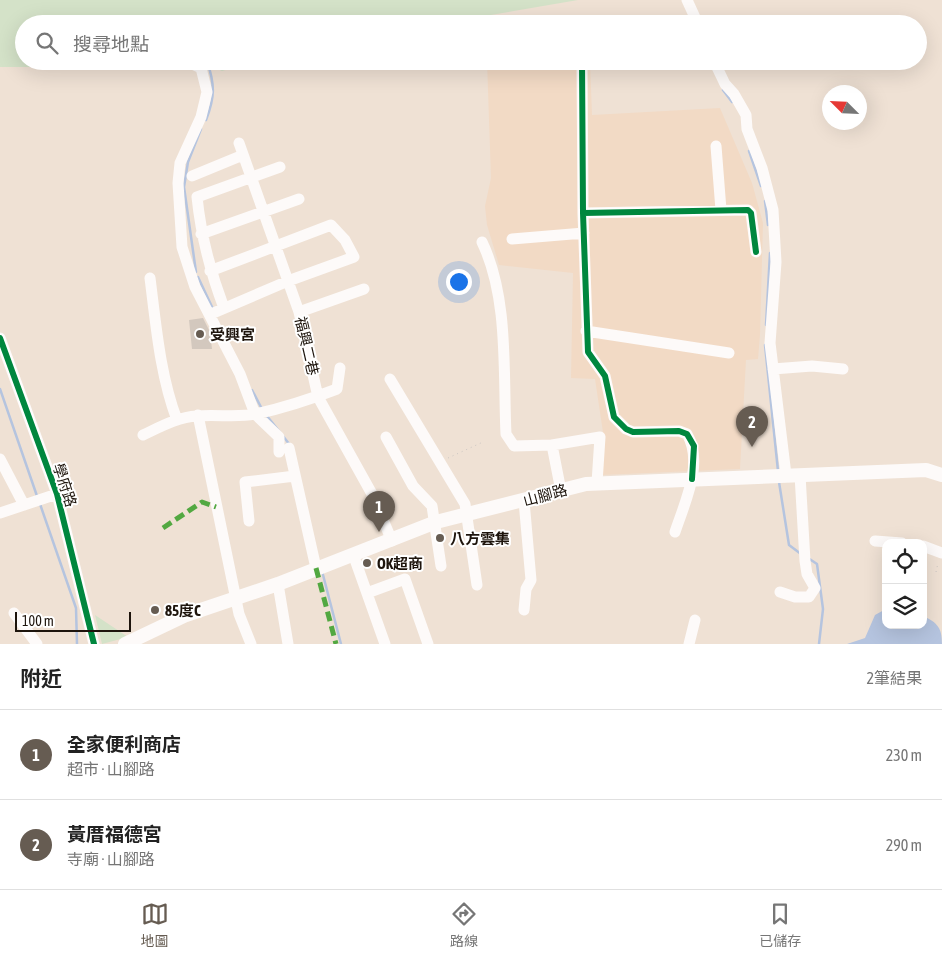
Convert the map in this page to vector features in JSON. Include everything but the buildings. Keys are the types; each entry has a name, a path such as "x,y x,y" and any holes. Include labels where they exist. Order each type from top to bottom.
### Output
{"main road":[{"name":"山腳路","path":"125,644 186,615 278,584 321,566 392,541 436,522 561,491 597,484 692,479 926,470 942,475"}],"street":[{"path":"688,0 694,15"},
{"path":"202,70 207,92 201,116 180,163 178,184 182,247 195,287 211,314 240,374 255,414 279,437 295,476 321,566"},
{"path":"582,70 583,213 588,352 605,376 614,418 626,429 633,432 679,431 687,434 694,446 692,479 676,532"},
{"path":"718,70 725,84 734,94 746,115 747,129 762,168 773,210 776,262 770,343 779,476"},
{"name":"福興二巷","path":"240,143 299,312 318,397 372,494 392,541"},
{"path":"716,146 721,210"},
{"path":"192,176 243,155"},
{"path":"224,308 210,271 201,234 197,197 280,167"},
{"path":"201,234 299,199"},
{"path":"583,213 748,210 751,213 756,252"},
{"path":"210,271 331,225 345,240 354,257 288,281 211,314"},
{"path":"512,239 584,232"},
{"path":"482,242 490,260 500,306 506,434 514,446 552,444 600,437 597,484"},
{"path":"150,278 159,348 177,420"},
{"path":"299,312 364,289"},
{"path":"586,331 729,354"},
{"name":"學府路","path":"0,338 57,494 94,644"},
{"path":"773,369 812,366 843,369"},
{"path":"143,435 177,420 198,415 228,417 255,414 318,397 337,389 340,368"},
{"path":"390,380 465,504 465,516 477,585"},
{"path":"198,415 236,598 251,644"},
{"path":"386,437 413,486 432,506 436,522 441,566"},
{"path":"552,444 561,491"},
{"path":"0,459 24,505"},
{"path":"780,592 795,597 809,597 815,588 808,574 805,561 800,475"},
{"path":"249,521 245,482 295,476"},
{"path":"0,512 57,494"},
{"path":"524,501 531,580 526,589 524,610"},
{"path":"875,541 882,542"},
{"path":"927,547 942,553"},
{"path":"353,554 386,644"},
{"path":"367,593 405,579 428,644"},
{"path":"278,584 288,644"},
{"path":"14,613 37,644"},
{"path":"690,644 695,620"}],"path":[{"path":"439,462 483,442"}],"shaded area":[{"path":"487,70 590,70 592,115 720,108 752,183 763,223 758,359 746,360 740,469 601,475 604,439 595,379 571,378 573,273 499,265 487,225 485,206 491,178"}],"green space":[{"path":"0,0 578,0 490,15 15,15 15,67 0,67"},
{"path":"95,615 128,637 102,644"}],"water":[{"path":"882,611 882,629 927,629 927,618 936,624 940,630 942,644 847,644 865,638 875,615"}],"waterway":[{"path":"206,120 213,91 209,70"},
{"path":"723,90 732,102"},
{"path":"196,272 184,187 188,162 201,129"},
{"path":"749,151 761,186"},
{"path":"765,201 768,225"},
{"path":"766,325 770,253"},
{"path":"198,277 213,309"},
{"path":"765,345 778,471"},
{"path":"0,389 37,496"},
{"path":"252,390 262,409"},
{"path":"267,416 290,445"},
{"path":"779,482 789,545 801,554"},
{"path":"40,504 76,608 77,644"},
{"path":"808,558 817,564 823,609 819,644"},
{"path":"322,571 341,644"}],"marked path":[{"path":"163,528 202,502 216,507"},
{"path":"316,568 336,644"}],"cycle path":[{"path":"582,70 583,213 588,352 605,376 614,417 626,429 633,432 679,431 687,434 694,446 692,479"},
{"path":"583,213 748,210 751,213 756,252"},
{"path":"0,338 57,494 94,644"}],"place":[{"name":"受興宮","path":"200,334"},
{"name":"黃厝福德宮","path":"752,447"},
{"name":"全家便利商店","path":"379,532"},
{"name":"八方雲集","path":"440,538"},
{"name":"OK超商","path":"367,563"},
{"name":"85度C","path":"155,610"}]}
